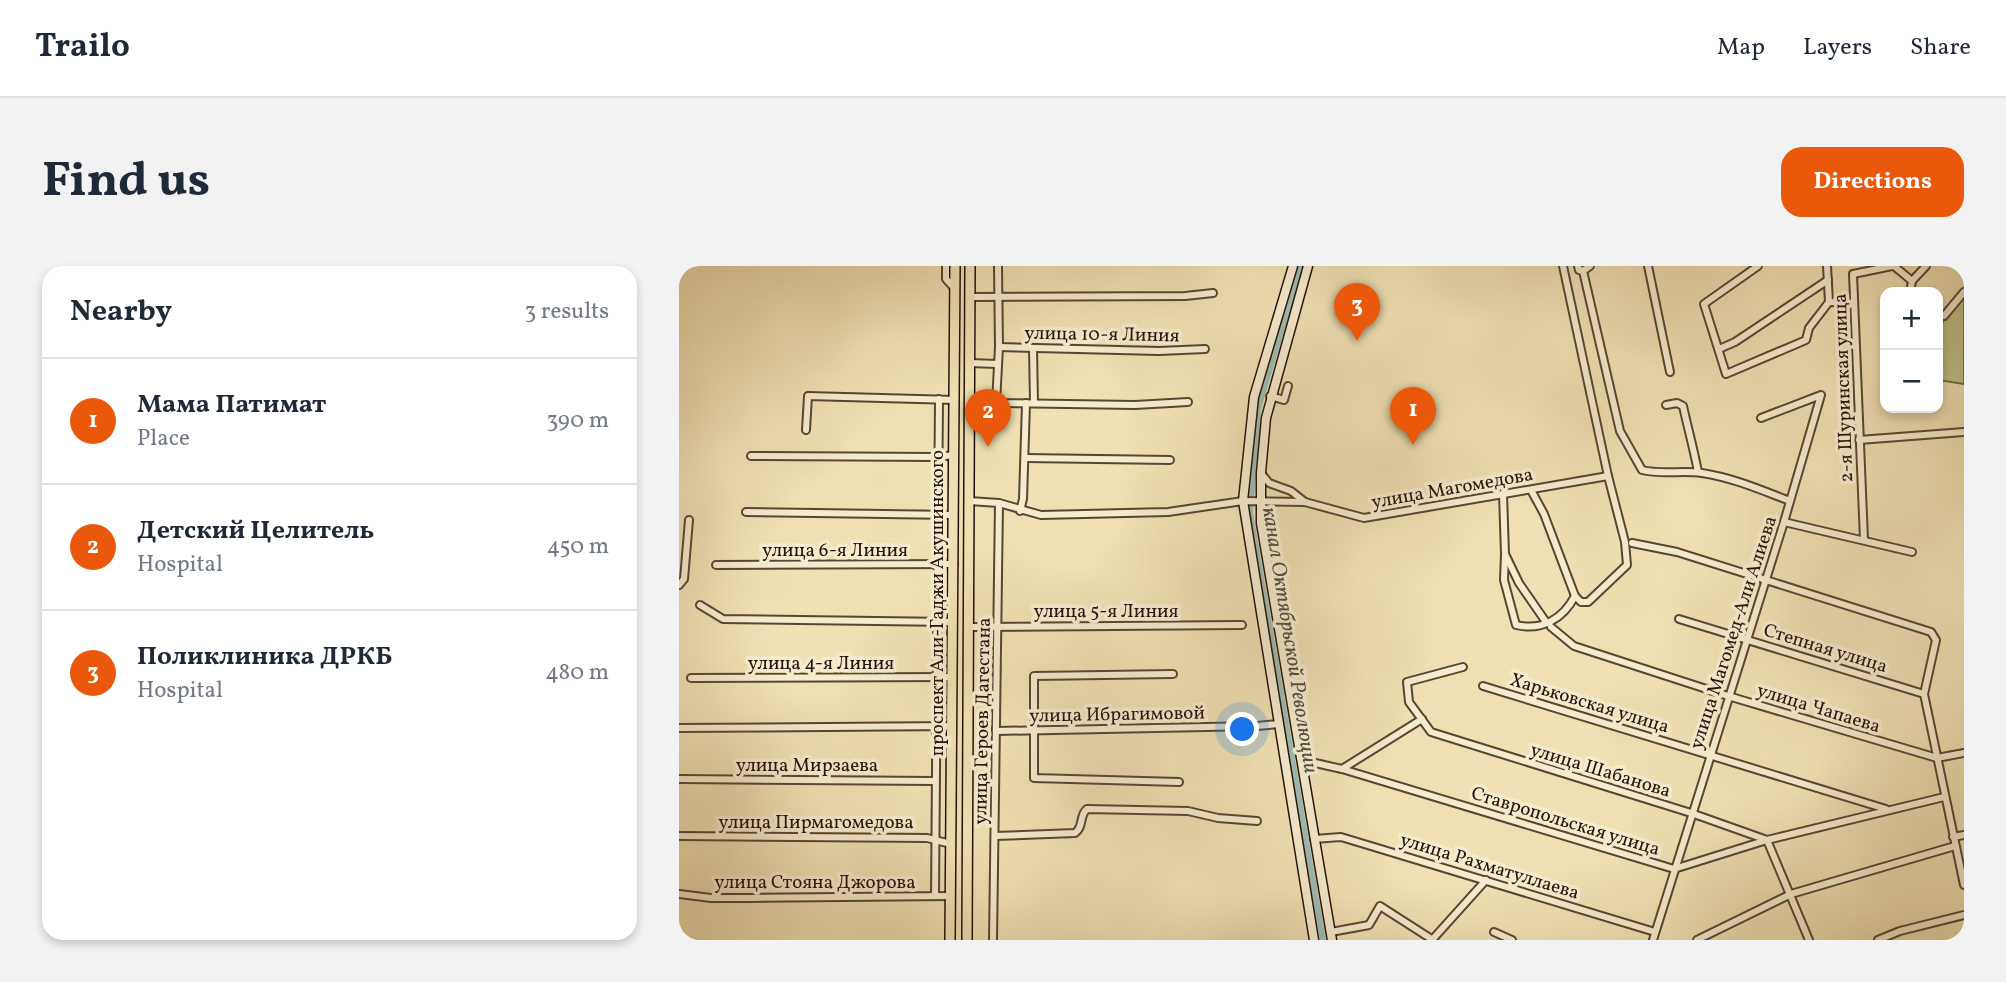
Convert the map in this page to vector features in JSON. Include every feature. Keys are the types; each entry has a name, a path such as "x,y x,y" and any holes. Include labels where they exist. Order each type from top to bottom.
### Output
{"main road":[{"name":"проспект Али-Гаджи Акушинского","path":"950,940 955,266"},
{"name":"проспект Али-Гаджи Акушинского","path":"967,940 970,266"},
{"path":"1293,266 1254,397 1243,501 1314,940"},
{"path":"1308,266 1266,418 1259,502 1331,936"},
{"path":"955,289 966,283 970,292"},
{"path":"952,802 963,807 968,801"}],"street":[{"path":"946,266 946,279 955,289"},
{"path":"999,266 996,403 1135,405 1188,402"},
{"path":"1531,489 1575,596 1581,602 1588,601 1627,565 1625,542 1608,476 1563,266"},
{"path":"1648,266 1670,372"},
{"path":"1758,266 1703,304 1720,349 1726,374 1806,340 1809,328 1829,302 1827,266"},
{"name":"2-я Шуринская улица","path":"1864,540 1853,274 1893,266 1912,281"},
{"path":"1911,287 1912,281 1926,266"},
{"path":"1583,268 1620,430 1642,470 1698,472 1743,481 1790,501"},
{"path":"1720,349 1735,342 1828,280"},
{"path":"970,292 998,296 1213,293"},
{"path":"1943,316 1964,292"},
{"path":"1829,302 1854,303"},
{"name":"улица 10-я Линия","path":"999,347 1159,351 1205,349"},
{"path":"1020,511 1033,348"},
{"path":"969,363 998,363"},
{"path":"1271,396 1284,400 1288,386"},
{"name":"улица Магомед-Али Алиева","path":"1653,940 1821,395 1761,418"},
{"path":"806,430 808,397 955,400"},
{"path":"935,896 939,399"},
{"path":"1666,405 1677,403 1683,407 1689,436 1695,449 1698,472"},
{"path":"1859,440 1964,432"},
{"path":"751,456 954,455"},
{"path":"1025,458 1170,460"},
{"path":"1261,473 1269,483 1291,491 1305,502"},
{"name":"улица Магомедова","path":"1243,501 1305,502 1364,518 1608,476"},
{"path":"1503,494 1506,554 1504,579 1515,625 1529,628 1548,625 1567,610 1575,596"},
{"path":"969,501 999,503 1041,515 1168,512 1243,501"},
{"name":"улица Героев Дагестана","path":"992,940 999,503"},
{"path":"746,512 954,515"},
{"path":"679,585 684,579 689,520"},
{"path":"1784,522 1912,552"},
{"path":"1632,543 1677,552 1931,632 1935,636 1924,694 1964,885"},
{"name":"улица Чапаева","path":"1506,554 1519,583 1548,625 1574,646 1728,696 1937,758 1964,753"},
{"name":"улица 6-я Линия","path":"716,565 954,564"},
{"path":"700,605 723,619 952,622"},
{"name":"Степная улица","path":"1679,618 1924,694"},
{"name":"улица 5-я Линия","path":"969,627 1242,625"},
{"name":"улица Шабанова","path":"1463,667 1406,682 1409,702 1431,732 1691,813 1767,840"},
{"path":"1173,674 1034,676 1034,778 1179,782"},
{"name":"улица 4-я Линия","path":"691,678 952,677"},
{"name":"Харьковская улица","path":"1483,686 1888,810"},
{"path":"1342,769 1422,719"},
{"name":"улица Ибрагимовой","path":"997,731 1279,724"},
{"path":"679,728 952,726"},
{"name":"Ставропольская улица","path":"1301,760 1342,769 1674,869 1767,840 1944,797"},
{"name":"улица Мирзаева","path":"679,779 935,781"},
{"path":"995,836 1075,833 1080,828 1083,813 1087,809 1188,811 1219,818 1257,821"},
{"path":"1953,837 1964,835"},
{"name":"улица Пирмагомедова","path":"679,836 935,839 951,844"},
{"name":"улица Рахматуллаева","path":"1314,839 1341,837 1655,932"},
{"path":"1767,840 1809,940"},
{"path":"1697,940 1791,894 1955,846"},
{"path":"1331,936 1369,925 1381,906 1432,940 1486,880"},
{"name":"улица Стояна Джорова","path":"679,894 724,898 951,896"},
{"path":"1878,940 1901,931 1964,915"},
{"path":"1495,932 1512,940"}],"green space":[{"path":"1964,294 1964,384 1943,381 1944,317"}],"waterway":[{"name":"канал Октябрьской Революции","path":"1301,266 1258,408 1250,513 1323,940"}],"place":[{"name":"Поликлиника ДРКБ","path":"1357,341"},
{"name":"Мама Патимат","path":"1413,445"},
{"name":"Детский Целитель","path":"988,447"}]}
